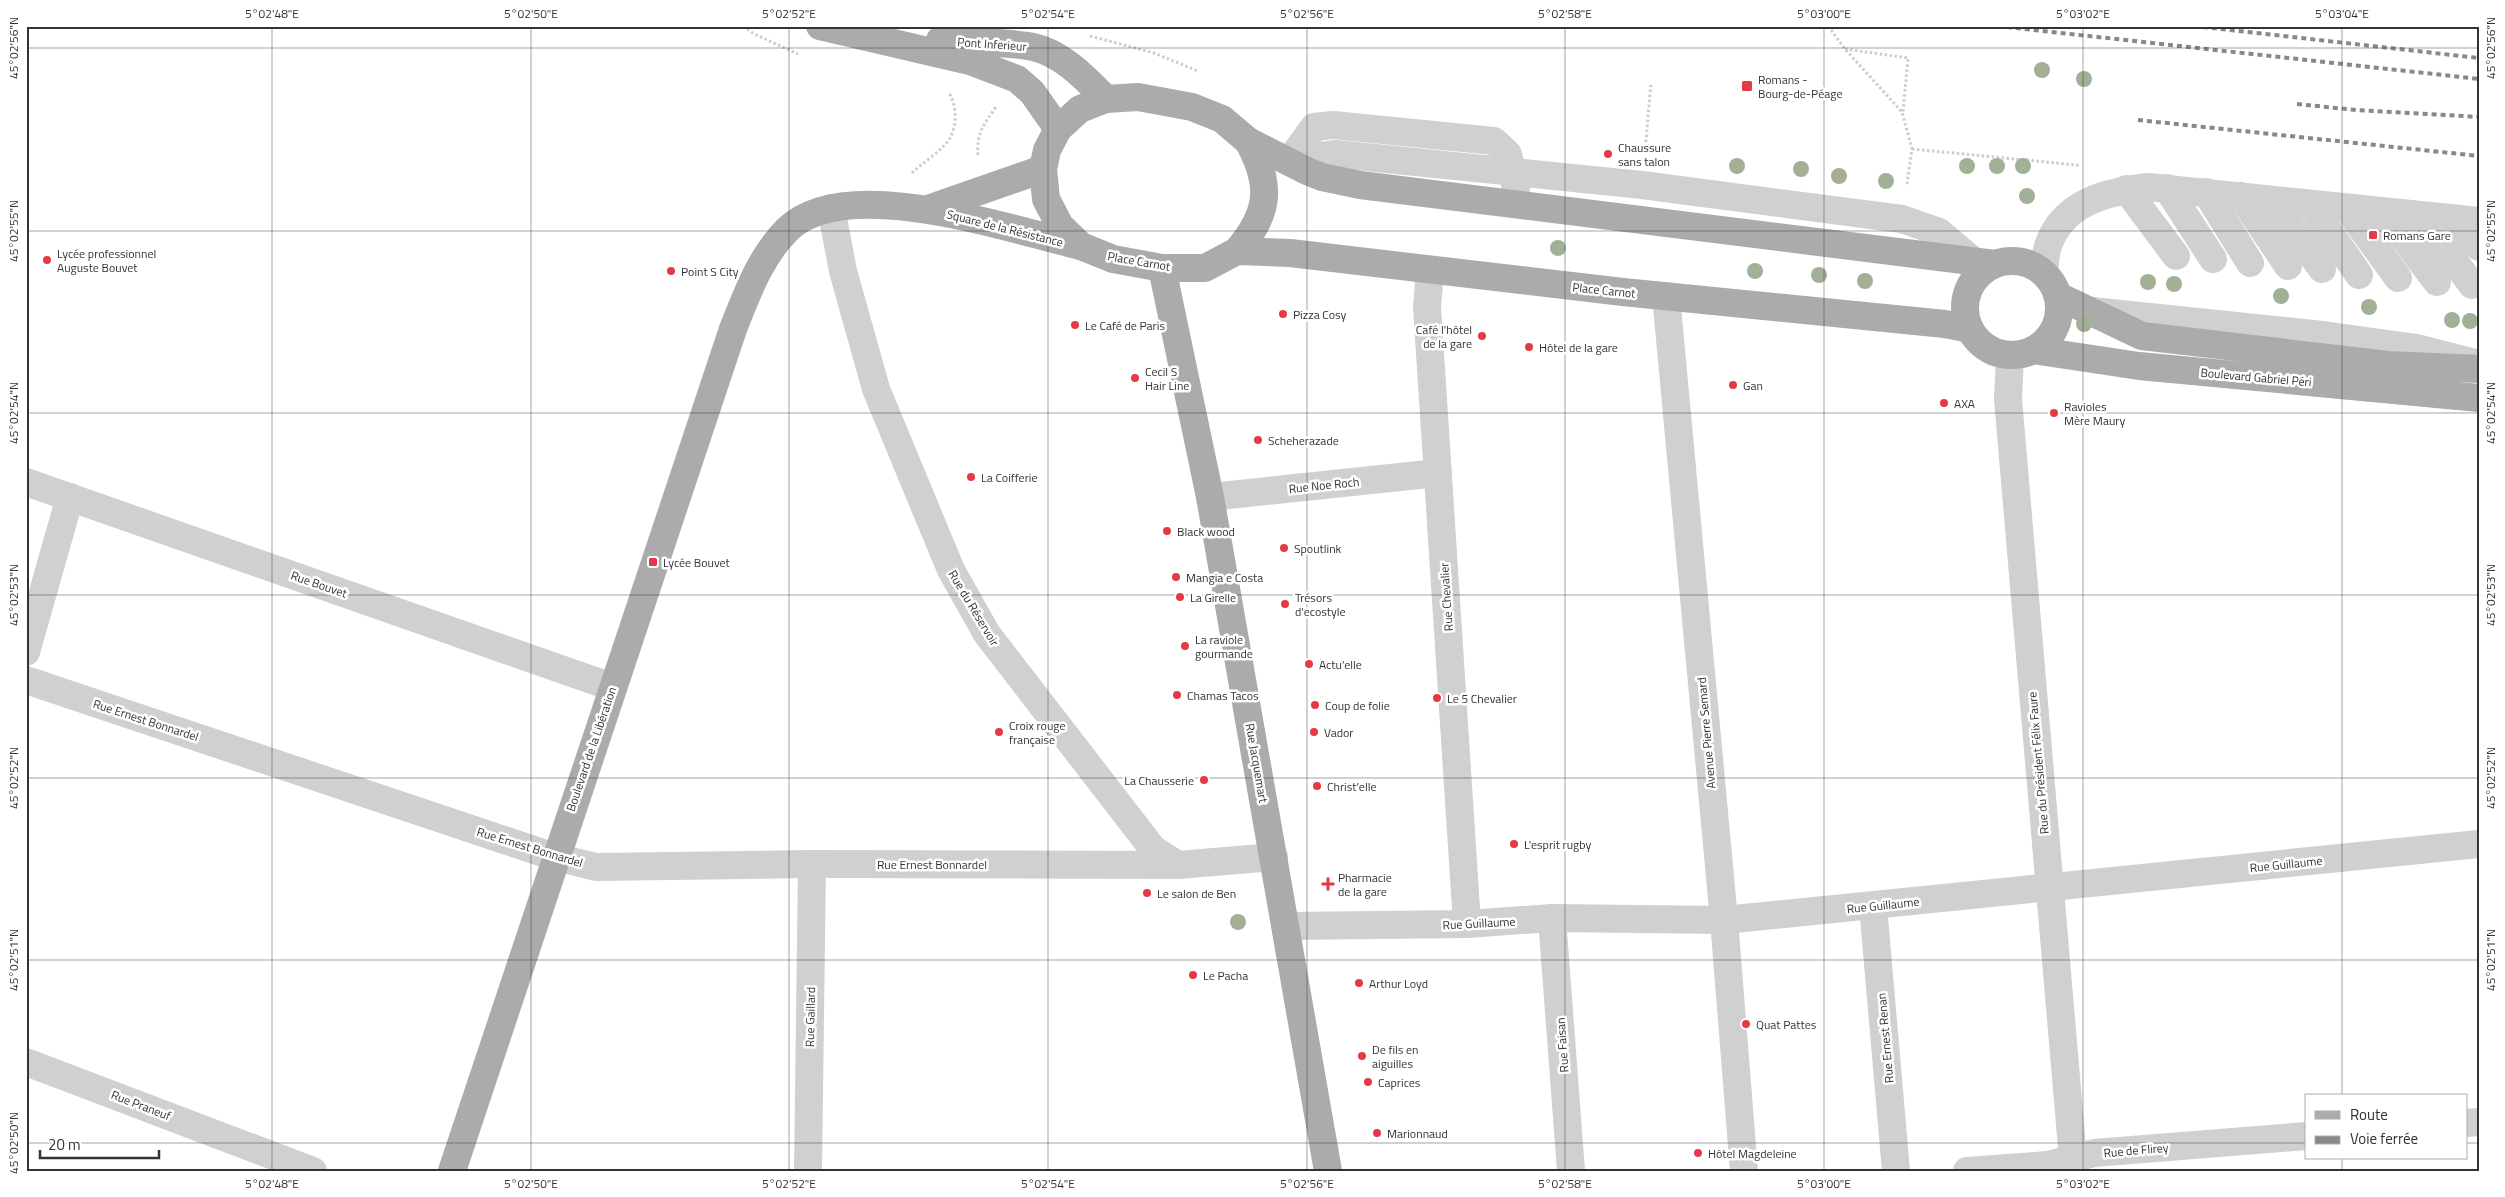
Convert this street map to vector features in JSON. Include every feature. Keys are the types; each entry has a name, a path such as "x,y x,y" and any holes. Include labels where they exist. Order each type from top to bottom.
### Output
{"main road":[{"name":"Pont Inferieur","path":"820,26 970,61 1017,79 1032,92 1047,110 1058,129"},
{"name":"Pont Inferieur","path":"862,35 1034,47 1063,60 1106,98"},
{"name":"Place Carnot","path":"1248,141 1260,162 1264,183 1261,216 1252,234 1237,251 1205,268 1162,268 1113,259 1081,246 1060,226 1046,199 1043,169 1047,150 1058,129 1080,109 1106,98 1138,97 1192,107 1222,119 1248,141 1322,177 1360,185 1983,262 2020,262 2033,265 2051,284"},
{"name":"Square de la Résistance","path":"928,209 1043,169"},
{"name":"Square de la Résistance","path":"733,329 760,264 788,229 812,213 831,208 893,206 928,209 1081,246"},
{"name":"Place Carnot","path":"1237,251 1290,253 1430,271 1945,324 1970,329"},
{"path":"1983,262 1983,271 1974,280 1968,291 1965,317 1970,329 1979,342 1993,352 2021,352 2052,333 2058,315 2051,284"},
{"name":"Rue Jacquemart","path":"1162,268 1210,497 1328,1171"},
{"path":"2051,284 2092,311 2142,336 2388,365 2479,369"},
{"name":"Boulevard de la Libération","path":"452,1171 555,857 733,329"},
{"name":"Boulevard Gabriel Péri","path":"2021,352 2139,366 2479,398"}],"street":[{"path":"1290,160 1314,127 1333,126 1494,141 1508,154 1514,173 1517,204"},
{"path":"1514,173 1642,185 1902,219 1939,232 1983,262"},
{"path":"2051,284 2047,248 2056,229 2073,212 2094,197 2126,189 2148,187 2466,220 2479,248"},
{"path":"2167,188 2213,259"},
{"path":"2126,189 2176,256"},
{"path":"2206,192 2250,263"},
{"path":"2240,196 2288,266"},
{"path":"2272,200 2322,269"},
{"path":"2310,204 2359,275"},
{"name":"Rue du Réservoir","path":"831,208 843,271 876,389 950,570 987,634 1153,849 1178,864"},
{"path":"2347,208 2398,278"},
{"path":"2384,212 2437,282"},
{"path":"2420,215 2472,285"},
{"name":"Rue Chevalier","path":"1430,271 1427,308 1466,924"},
{"name":"Avenue Pierre Semard","path":"1666,296 1724,920 1744,1171"},
{"path":"2092,311 2322,335 2417,348 2479,364"},
{"name":"Rue du Président Félix Faure","path":"2021,352 2008,399 2074,1164"},
{"name":"Rue Noe Roch","path":"1210,497 1438,473"},
{"name":"Rue Bouvet","path":"26,482 612,687"},
{"path":"26,652 70,497"},
{"name":"Rue Ernest Bonnardel","path":"26,680 555,857 596,866 1178,864"},
{"name":"Rue Guillaume","path":"1286,926 1466,924 1552,918 1724,920 2049,889 2479,844"},
{"path":"1178,864 1274,857"},
{"name":"Rue Gaillard","path":"808,1171 812,864"},
{"name":"Rue Ernest Renan","path":"1873,906 1896,1171"},
{"name":"Rue Faisan","path":"1552,918 1571,1171"},
{"name":"Rue Praneuf","path":"26,1062 313,1171"},
{"name":"Rue de Flirey","path":"1967,1171 2074,1164 2094,1153 2305,1136"}],"path":[{"path":"743,26 754,34 802,55"},
{"path":"1828,26 1845,49 1902,112"},
{"path":"1845,49 1908,58 1902,112 1912,149 1902,219"},
{"path":"991,188 978,157 977,141 980,128 1017,79"},
{"path":"893,206 911,173 950,139 955,120 953,98 948,91"}],"railway":[{"path":"1998,26 2479,79"},
{"path":"2194,26 2479,58"},
{"path":"2297,104 2356,110 2479,117"},
{"path":"2138,120 2479,156"}],"place":[{"name":"Romans - Bourg-de-Péage","path":"1747,86"},
{"name":"Chaussure sans talon","path":"1608,154"},
{"name":"Romans Gare","path":"2373,235"},
{"name":"Lycée professionnel Auguste Bouvet","path":"47,260"},
{"name":"Point S City","path":"671,271"},
{"name":"Pizza Cosy","path":"1283,314"},
{"name":"Le Café de Paris","path":"1075,325"},
{"name":"Café l'hôtel de la gare","path":"1482,336"},
{"name":"Hôtel de la gare","path":"1529,347"},
{"name":"Cecil S Hair Line","path":"1135,378"},
{"name":"Gan","path":"1733,385"},
{"name":"AXA","path":"1944,403"},
{"name":"Ravioles Mère Maury","path":"2054,413"},
{"name":"Scheherazade","path":"1258,440"},
{"name":"La Coifferie","path":"971,477"},
{"name":"Black wood","path":"1167,531"},
{"name":"Spoutlink","path":"1284,548"},
{"name":"Lycée Bouvet","path":"653,562"},
{"name":"Mangia e Costa","path":"1176,577"},
{"name":"La Girelle","path":"1180,597"},
{"name":"Trésors d'ecostyle","path":"1285,604"},
{"name":"La raviole gourmande","path":"1185,646"},
{"name":"Actu'elle","path":"1309,664"},
{"name":"Chamas Tacos","path":"1177,695"},
{"name":"Le 5 Chevalier","path":"1437,698"},
{"name":"Coup de folie","path":"1315,705"},
{"name":"Croix rouge française","path":"999,732"},
{"name":"Vador","path":"1314,732"},
{"name":"La Chausserie","path":"1204,780"},
{"name":"Christ'elle","path":"1317,786"},
{"name":"L'esprit rugby","path":"1514,844"},
{"name":"Pharmacie de la gare","path":"1328,884"},
{"name":"Le salon de Ben","path":"1147,893"},
{"name":"Le Pacha","path":"1193,975"},
{"name":"Arthur Loyd","path":"1359,983"},
{"name":"Quat Pattes","path":"1746,1024"},
{"name":"De fils en aiguilles","path":"1362,1056"},
{"name":"Caprices","path":"1368,1082"},
{"name":"Marionnaud","path":"1377,1133"},
{"name":"Hôtel Magdeleine","path":"1698,1153"}]}
